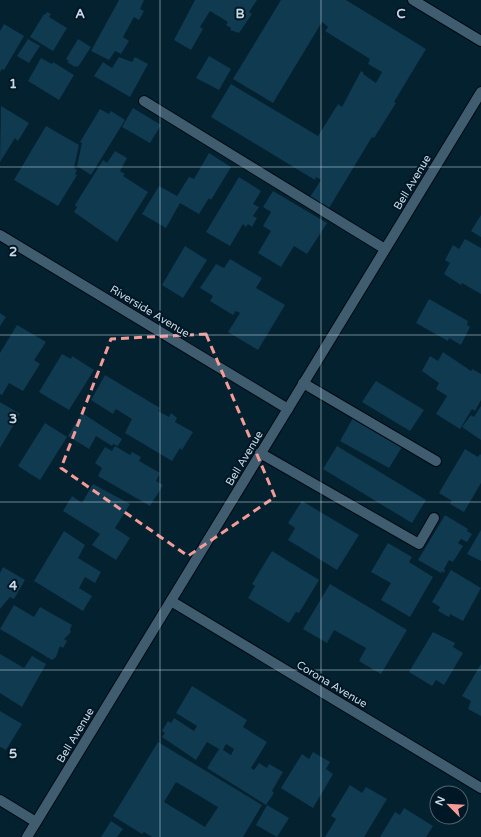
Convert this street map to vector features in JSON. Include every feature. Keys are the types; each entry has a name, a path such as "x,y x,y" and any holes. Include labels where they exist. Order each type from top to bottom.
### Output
{"street":[{"path":"413,0 481,41"},
{"name":"Bell Avenue","path":"27,837 481,92"},
{"path":"144,101 385,249"},
{"name":"Riverside Avenue","path":"0,235 288,409"},
{"path":"303,383 436,461"},
{"path":"260,453 419,544 434,518"},
{"name":"Corona Avenue","path":"171,601 481,788"},
{"path":"0,800 36,822"}],"highlighted area":[{"path":"206,334 275,497 188,556 61,468 111,339"}],"building":[{"path":"119,0 144,0 140,9 144,11 139,20 134,17 123,37 129,41 121,54 115,51 109,60 91,51"},
{"path":"195,0 257,0 249,12 252,14 239,33 230,30 231,28 226,25 228,22 210,11 200,27 203,29 191,50 174,40"},
{"path":"281,0 346,0 426,49 394,102 396,103 374,138 372,137 329,208 310,197 321,180 316,177 315,180 211,117 231,84 318,136 338,104 342,107 361,71 376,83 382,72 368,64 370,59 325,31 328,27 322,22 273,103 233,79"},
{"path":"47,12 51,14 49,17 67,28 53,51 30,37 44,14 45,15"},
{"path":"4,24 24,36 4,70 2,69 0,72 0,31"},
{"path":"28,39 40,46 29,63 17,56"},
{"path":"78,39 91,47 78,67 75,67 67,62 69,61 66,59"},
{"path":"209,56 231,69 219,90 196,78"},
{"path":"119,57 132,62 135,57 148,64 130,97 94,76 103,62 112,68"},
{"path":"41,58 52,64 53,62 74,75 59,100 28,81"},
{"path":"1,106 29,123 18,141 15,138 0,162"},
{"path":"133,108 161,125 150,143 122,127"},
{"path":"100,109 109,114 111,111 125,120 91,175 77,166 82,143 80,142"},
{"path":"46,126 79,145 74,168 77,170 75,174 77,175 58,206 14,180"},
{"path":"115,151 127,158 120,171 125,174 123,176 148,192 117,242 74,212 77,207 75,205 103,160 107,163"},
{"path":"209,153 231,167 211,200 209,198 199,214 180,203 166,228 142,214 159,186 177,196 189,177 194,179"},
{"path":"239,177 261,191 253,204 259,207 253,216 257,218 252,227 248,224 246,227 243,224 230,246 206,232"},
{"path":"273,191 327,223 307,254 294,246 281,267 258,253 271,231 263,226 271,212 263,207"},
{"path":"481,215 481,237 471,231"},
{"path":"465,239 481,248 481,294 462,283 461,285 444,274 450,263 445,260 453,245 459,249"},
{"path":"185,246 207,260 183,298 162,285"},
{"path":"230,259 262,278 256,288 285,305 258,350 228,332 240,313 236,311 233,315 210,301 213,296 200,288 216,264 224,268"},
{"path":"429,299 468,321 467,325 470,327 461,345 449,338 448,341 416,323"},
{"path":"0,313 6,317 0,326"},
{"path":"17,325 46,342 34,360 40,364 23,391 9,383 2,395 0,394 0,353"},
{"path":"443,352 471,371 472,369 481,374 481,400 475,411 472,409 460,429 436,414 447,396 436,389 439,383 422,371 430,356 438,361"},
{"path":"62,354 71,359 72,356 94,370 69,410 39,392"},
{"path":"105,375 160,408 158,411 169,417 171,413 177,418 175,422 193,432 182,450 180,448 172,461 125,433 132,419 116,409 113,414 91,400"},
{"path":"376,381 424,410 410,431 362,402"},
{"path":"0,402 20,414 0,448"},
{"path":"481,406 481,440 462,427 471,415 474,417"},
{"path":"82,413 122,439 118,446 113,444 112,446 96,436 89,449 68,436"},
{"path":"353,418 402,447 389,468 340,441"},
{"path":"45,423 67,437 40,480 18,466"},
{"path":"115,446 130,455 132,452 141,457 139,461 160,473 156,481 163,485 150,506 98,476 102,468 95,463 105,447 112,451"},
{"path":"337,446 426,500 412,523 323,469"},
{"path":"465,449 478,457 480,454 481,455 481,483 464,512 450,504 452,501 439,493"},
{"path":"93,484 130,504 115,528 130,538 116,560 92,545 100,534 63,511 72,496 82,503"},
{"path":"302,501 359,535 337,570 288,540 295,528 288,523"},
{"path":"445,515 468,529 467,531 472,534 467,542 461,539 458,543 463,546 453,562 449,560 444,569 444,573 442,571 441,573 418,560"},
{"path":"481,530 481,561 467,554"},
{"path":"64,531 85,545 78,558 101,572 95,583 85,577 79,588 92,596 83,611 34,581"},
{"path":"388,543 412,557 409,562 433,577 410,617 381,600 391,583 371,572"},
{"path":"272,551 319,580 299,613 296,612 289,623 248,598 255,586 252,584"},
{"path":"3,567 25,580 14,599 10,597 0,609 0,573"},
{"path":"451,570 481,588 463,621 450,614 449,617 438,611 440,607 432,602"},
{"path":"330,584 407,630 381,674 359,661 366,648 334,630 327,643 303,629"},
{"path":"14,605 34,617 40,607 72,625 70,629 71,632 64,639 67,641 63,648 60,646 56,657 52,660 0,629"},
{"path":"433,632 455,643 453,647 463,653 444,685 436,680 432,686 409,672"},
{"path":"0,654 24,668 32,656 46,664 22,707 0,693"},
{"path":"481,664 481,716 468,709 471,701 462,696"},
{"path":"192,686 247,720 243,727 267,742 251,768 254,770 259,763 267,768 269,764 283,772 272,791 274,793 266,805 207,768 219,749 207,742 196,760 162,737 165,733 162,731 168,721 171,723 174,718 194,731 197,726 176,713","holes":["226,744 234,749 231,755 223,750"]},
{"path":"0,711 22,724 6,750 0,747"},
{"path":"158,742 262,805 243,837 152,837 144,832 142,834 113,816","holes":["176,782 218,807 205,827 164,802"]},
{"path":"313,752 330,762 326,769 333,774 313,808 281,788 302,754 309,759"},
{"path":"350,785 362,793 366,787 387,799 364,837 325,837 336,819 331,816"},
{"path":"267,805 289,818 277,837 256,825"},
{"path":"404,808 429,824 429,825 433,826 426,837 380,837 395,812 400,815"},
{"path":"111,821 123,829 117,837 101,837"}]}
